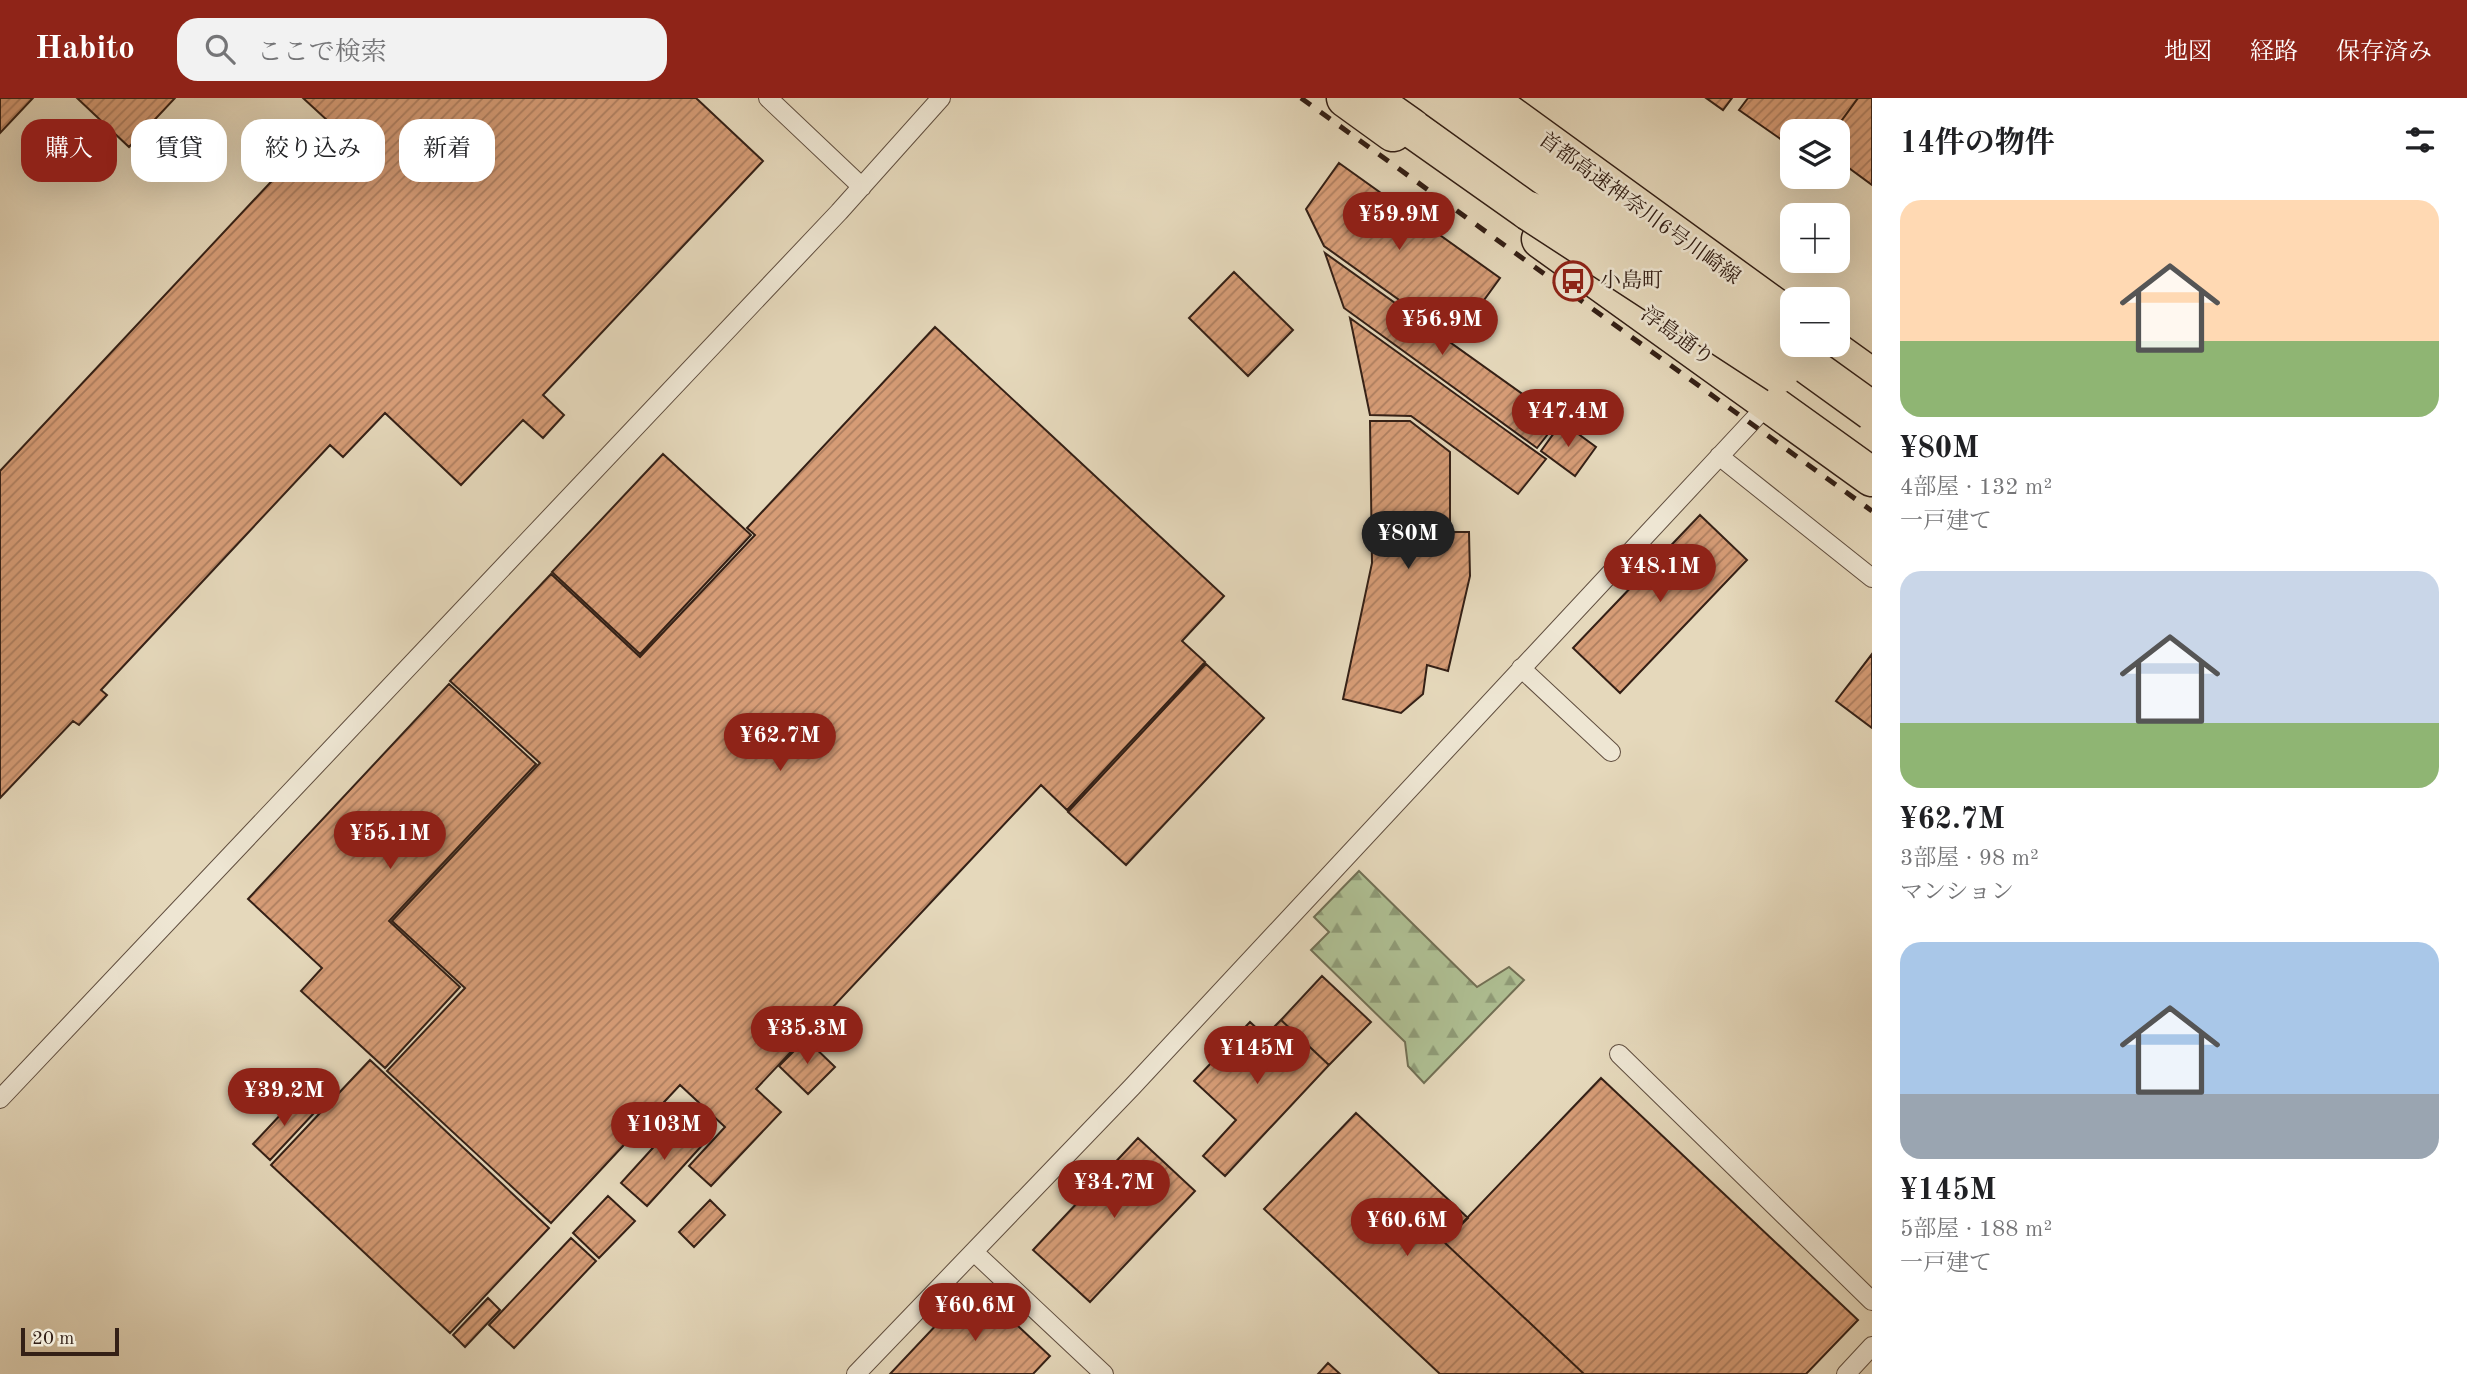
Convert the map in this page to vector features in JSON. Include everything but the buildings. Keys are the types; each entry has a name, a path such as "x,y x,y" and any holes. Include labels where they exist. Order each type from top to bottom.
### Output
{"highway":[{"name":"浮島通り","path":"1346,98 1872,477"},
{"path":"1369,98 1529,211 1872,434"},
{"name":"首都高速神奈川6号川崎線","path":"1437,98 1872,411"},
{"path":"1480,98 1780,304"},
{"name":"首都高速神奈川6号川崎線","path":"1486,98 1780,311"},
{"path":"1850,352 1872,368"},
{"path":"1842,357 1872,378"}],"lane":[{"path":"768,98 862,187"},
{"path":"0,1100 862,187 941,98"},
{"path":"856,1374 1132,1087 1813,357"},
{"path":"1719,456 1872,578"},
{"path":"1521,668 1611,752"},
{"path":"1619,1055 1872,1301"},
{"path":"974,1252 1104,1374"},
{"path":"1846,1374 1872,1346"}],"green space":[{"path":"1359,871 1477,987 1509,967 1524,980 1424,1083 1408,1066 1405,1042 1311,950 1329,932 1314,917"}],"railway":[{"path":"1301,98 1872,511"}],"place":[{"name":"小島町","path":"1573,281"}]}
